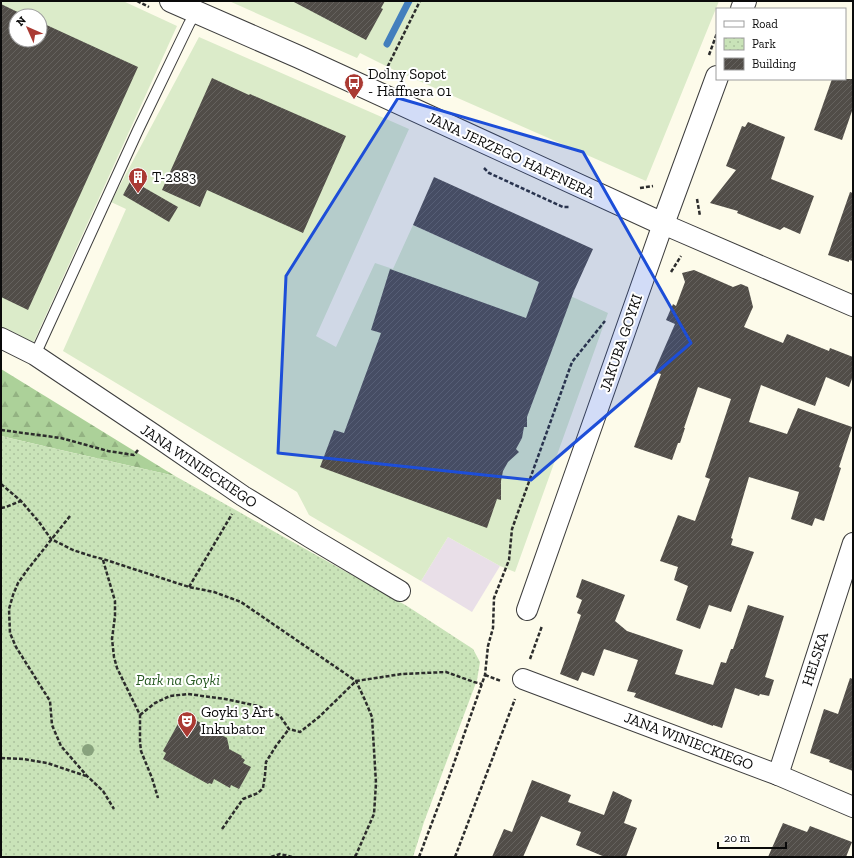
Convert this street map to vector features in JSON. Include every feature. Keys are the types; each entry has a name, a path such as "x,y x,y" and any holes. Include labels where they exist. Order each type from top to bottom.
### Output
{"street":[{"name":"JANA JERZEGO HAFFNERA","path":"171,1 300,57 663,224 853,306"},
{"name":"JAKUBA GOYKI","path":"527,610 663,224 716,80"},
{"name":"JANA WINIECKIEGO","path":"1,338 35,355 242,496 400,591"},
{"name":"HELSKA","path":"778,775 853,543"},
{"name":"JANA WINIECKIEGO","path":"520,687 778,775 853,807"}],"lane":[{"path":"35,355 138,130 196,12"}],"path":[{"path":"374,92 420,1"},
{"path":"699,194 697,200 700,216"},
{"path":"419,857 485,675 488,646 493,628 494,598 509,560 512,529 572,362 605,321"},
{"path":"1,430 61,438 108,451 134,455"},
{"path":"1,484 21,501 51,539 73,550 91,556 189,588 214,592 241,602 356,681 372,717 376,783 374,814 356,855 353,857"},
{"path":"189,588 242,496"},
{"path":"1,508 21,501"},
{"path":"70,516 18,583 9,609 10,632 16,647 50,701 52,726 61,746 87,776 103,791 114,809"},
{"path":"103,559 115,601 112,639 114,657 117,668 140,715 141,751 158,798"},
{"path":"140,715 160,700 170,696 188,694 225,699 258,706 280,716 289,729 300,732 320,717 356,681 402,674 446,672 482,684"},
{"path":"455,857 520,687"},
{"path":"222,829 243,799 258,793 263,788 266,762 289,729"},
{"path":"1,758 23,759 47,763 87,776"},
{"path":"272,857 280,854 292,857"}],"highlighted area":[{"path":"398,98 583,152 691,343 531,480 278,453 286,276"}],"shaded area":[{"path":"448,537 500,566 472,612 421,581"}],"green space":[{"path":"1,1 123,1 177,26 31,348 1,330"},
{"path":"229,1 719,1 646,181 394,70 360,53 357,58"},
{"path":"199,37 409,129 316,336 336,347 375,263 393,269 413,225 608,313 515,572 500,566 448,537 421,581 309,515 297,492 63,351 126,209 111,202"},
{"path":"1,369 175,476 1,436"},
{"name":"Park na Goyki","path":"1,436 175,476 407,606 473,649 480,662 477,680 424,822 413,857 5,857 1,855"}],"building":[{"path":"292,1 385,1 381,8 383,9 366,40"},
{"path":"1,4 9,8 8,8 8,48 48,48 48,26 138,67 28,310 1,297"},
{"path":"212,78 346,136 303,233 207,190 200,207 162,190"},
{"path":"853,79 853,108 842,140 814,130 832,80"},
{"path":"748,122 785,137 771,179 814,196 800,234 784,227 780,230 737,213 738,211 710,203 736,170 726,166 742,126 745,127"},
{"path":"434,177 593,249 574,291 527,417 527,427 524,427 522,438 516,449 519,452 508,462 503,471 501,481 501,500 497,499 487,528 320,467 334,430 344,433 381,333 371,330 390,269 526,318 539,282 413,225"},
{"path":"131,180 178,207 169,222 123,195"},
{"path":"850,192 853,193 853,261 849,260 849,262 828,255"},
{"path":"694,270 733,287 741,284 748,287 753,307 744,327 783,343 787,334 829,351 830,348 853,357 853,376 849,387 826,377 815,406 761,385 749,422 787,434 798,408 852,427 824,521 815,518 812,526 791,519 799,492 749,477 731,538 733,539 731,545 754,552 731,612 709,605 700,629 676,620 688,586 674,580 678,567 660,561 678,515 695,521 710,479 705,477 731,399 698,387 680,443 678,443 672,460 634,447 661,374 654,372 675,324 666,320 673,304 676,306 685,282 682,273"},
{"path":"582,579 625,595 615,621 627,631 683,650 675,674 713,685 721,662 726,663 731,649 733,649 748,605 784,616 765,677 774,680 769,696 760,694 759,696 735,688 722,728 634,697 636,693 627,691 638,660 604,649 594,676 582,672 578,681 560,674 581,615 577,613 582,600 576,597"},
{"path":"850,678 853,679 853,771 829,762 830,760 810,753 824,709 838,714"},
{"path":"192,718 227,738 229,749 242,756 241,757 245,760 243,763 251,767 239,789 231,785 230,788 214,779 212,784 208,784 163,759 166,753 163,751 179,722 182,725 185,721 189,723"},
{"path":"532,780 571,795 568,802 604,815 613,791 632,800 624,823 637,828 626,857 605,857 576,845 581,832 541,816 523,857 492,857 504,829 512,832"},
{"path":"783,823 807,832 810,826 852,842 846,857 768,857"}],"waterway":[{"path":"387,44 409,1"}],"place":[{"name":"Dolny Sopot - Haffnera 01","path":"354,100"},
{"name":"T-2883","path":"138,194"},
{"name":"Goyki 3 Art Inkubator","path":"187,738"}]}
